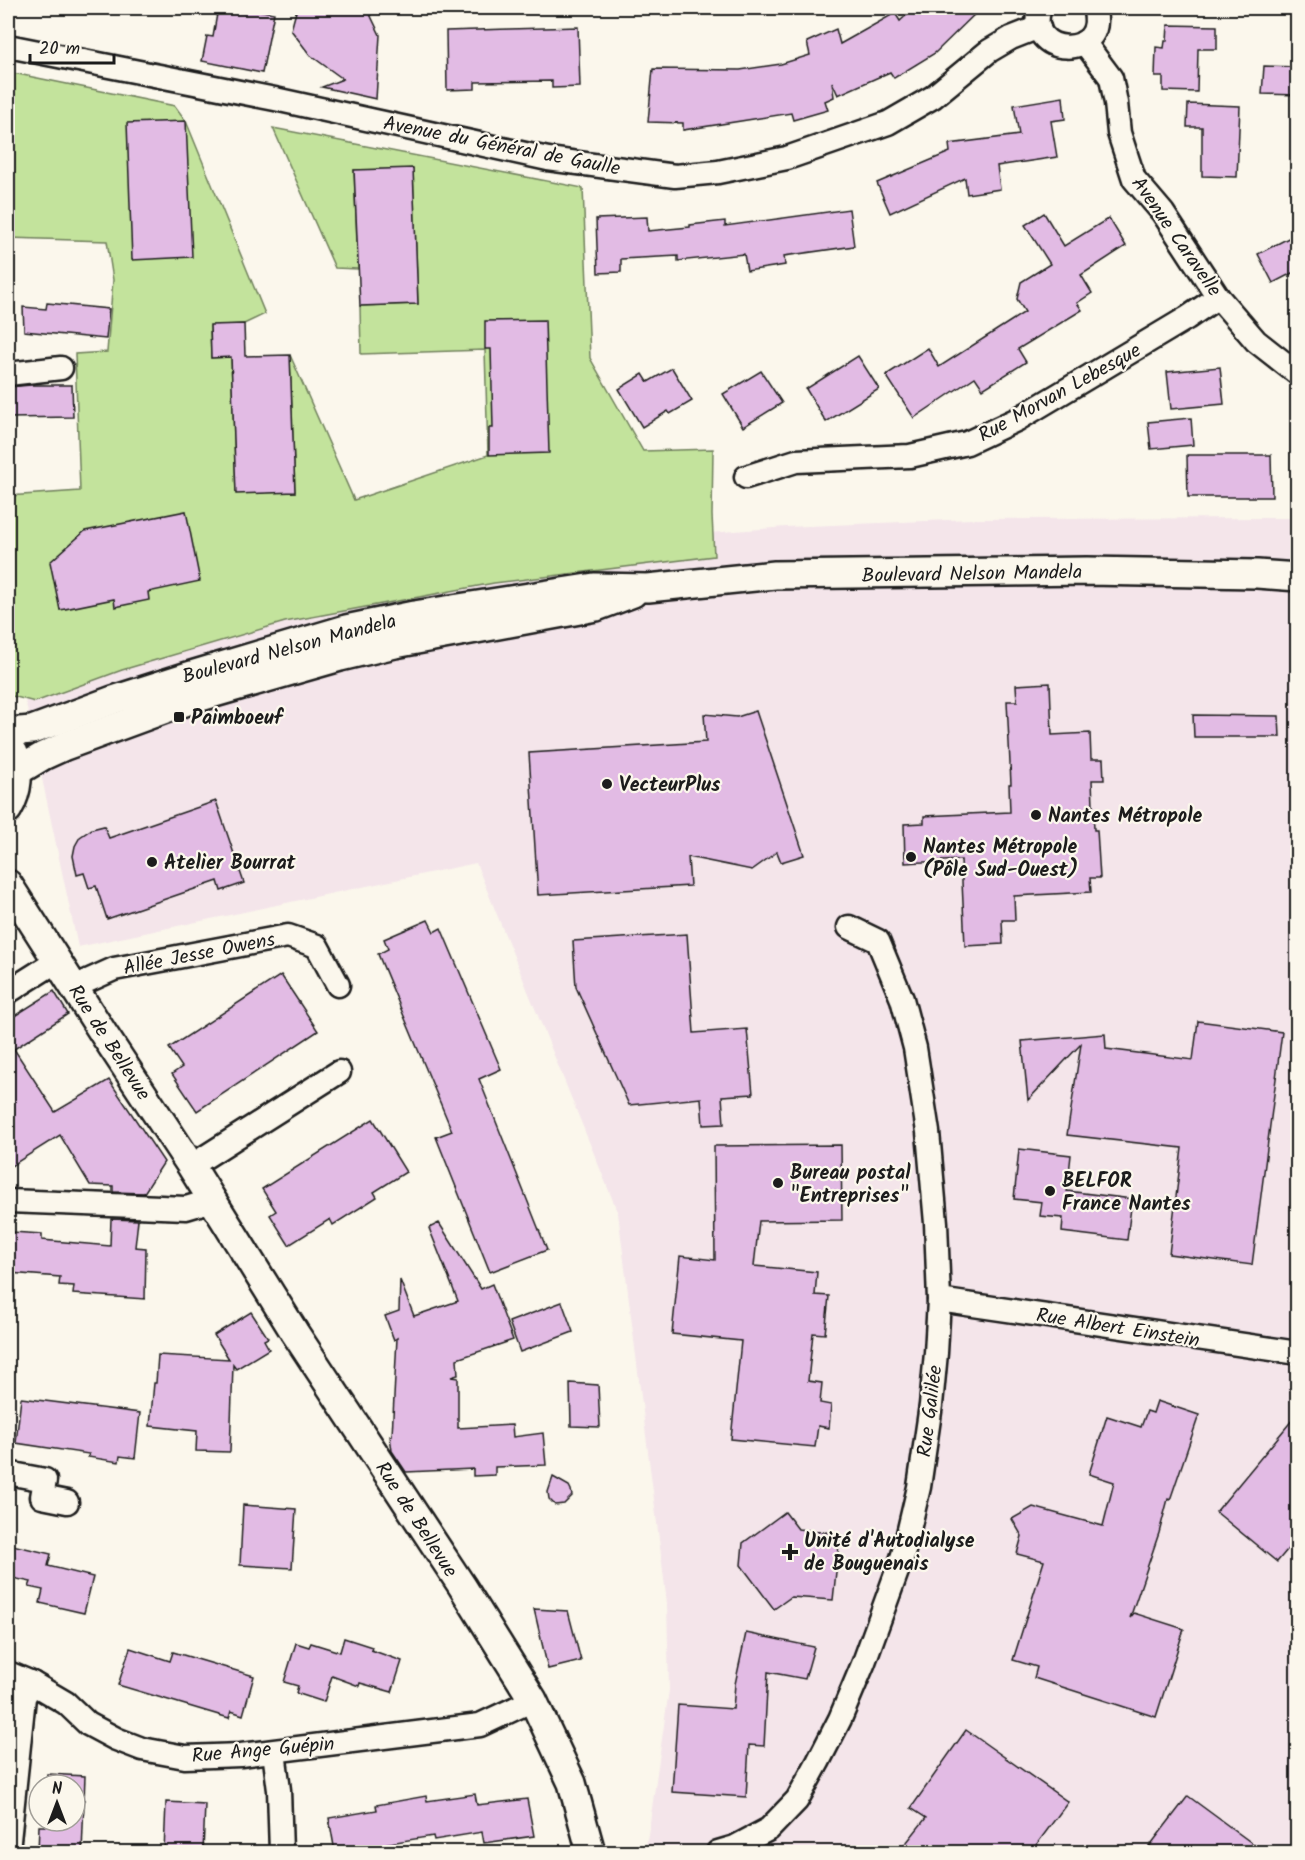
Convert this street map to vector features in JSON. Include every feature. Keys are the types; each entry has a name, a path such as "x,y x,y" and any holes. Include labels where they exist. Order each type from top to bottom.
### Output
{"street":[{"path":"1040,17 1043,35 1050,42 1058,46 1076,46 1091,35 1096,26 1094,8"},
{"name":"Avenue du Général de Gaulle","path":"8,46 275,99 548,159 675,176 718,172 788,158 888,123 933,97 989,51 1040,17"},
{"name":"Avenue Caravelle","path":"1084,42 1111,78 1119,133 1134,179 1163,213 1218,297 1256,341 1295,368"},
{"name":"Rue Morvan Lebesque","path":"746,477 796,461 910,456 966,443 1018,419 1218,297"},
{"path":"8,374 61,368"},
{"name":"Boulevard Nelson Mandela","path":"8,732 32,730 113,700 363,624 594,587 648,588 775,575 1087,571 1257,574 1298,577"},
{"name":"Boulevard Nelson Mandela","path":"18,771 65,746 190,700 340,657 395,644 596,607 648,588"},
{"path":"8,741 13,750 18,771 15,793 8,809"},
{"name":"Rue de Bellevue","path":"8,884 213,1200 295,1333 462,1586 533,1700 572,1783 591,1852"},
{"name":"Rue Galilée","path":"718,1852 735,1847 769,1828 797,1800 840,1719 864,1662 903,1555 919,1487 931,1405 939,1300 936,1223 928,1132 915,1048 902,999 878,940 849,927"},
{"name":"Allée Jesse Owens","path":"75,987 114,969 288,936 317,946 338,985"},
{"path":"8,992 57,961"},
{"path":"191,1166 339,1072"},
{"path":"8,1201 186,1208 213,1200"},
{"name":"Rue Albert Einstein","path":"939,1300 1298,1353"},
{"path":"8,1473 45,1480 42,1497 67,1502"},
{"name":"Rue Ange Guépin","path":"8,1673 32,1683 66,1703 88,1724 116,1739 142,1749 184,1757 274,1752 480,1725 533,1700"},
{"path":"8,1850 24,1697 32,1683"},
{"path":"274,1752 279,1790 281,1852"}],"shaded area":[{"path":"1297,518 1297,1852 645,1852 669,1690 667,1603 618,1213 476,863 78,947 21,680 591,542 786,527 972,519"}],"green space":[{"path":"8,72 175,106 186,121 265,314 244,324 210,326 211,358 231,357 236,493 295,492 290,355 354,500 488,455 485,350 361,354 360,306 418,304 413,169 354,170 358,269 335,268 273,128 583,188 590,358 643,451 713,449 714,556 494,583 285,622 122,670 35,702 8,695 8,496 80,491 75,354 107,352 113,280 107,241 8,238"}],"building":[{"path":"218,8 246,8 274,13 262,73 202,61 207,36 213,37"},
{"path":"297,8 367,8 380,35 376,99 322,87 343,79 310,55 291,30"},
{"path":"914,8 981,8 935,53 894,78 890,72 838,95 832,82 834,97 825,101 828,110 793,120 791,113 683,130 683,123 648,122 653,69 740,70 781,64 810,55 807,42 836,29 840,44 895,13 900,21"},
{"path":"1168,25 1217,26 1217,49 1198,49 1197,92 1163,91 1163,77 1155,77 1156,47 1164,48"},
{"path":"578,27 580,87 552,88 552,81 475,82 475,89 447,90 446,31"},
{"path":"1264,66 1298,67 1298,95 1262,94"},
{"path":"1063,97 1065,119 1051,121 1057,157 997,166 1000,189 967,194 965,178 890,213 877,183 950,152 949,144 1019,135 1014,105"},
{"path":"1188,104 1240,106 1237,177 1202,176 1202,127 1187,127"},
{"path":"186,121 192,257 132,260 127,123"},
{"path":"413,168 418,304 360,306 354,170"},
{"path":"849,209 854,246 784,256 785,265 747,271 744,254 678,261 678,256 621,259 621,272 598,273 596,219 647,217 648,231 725,221 725,226"},
{"path":"1044,213 1064,246 1109,218 1126,246 1081,275 1092,293 1077,303 1082,310 1018,349 1026,362 983,389 975,377 914,418 886,375 928,348 939,367 1025,312 1017,299 1021,282 1050,264 1025,225"},
{"path":"1298,233 1298,270 1273,283 1258,254"},
{"path":"47,303 109,309 106,339 24,331 23,307 46,309"},
{"path":"545,320 549,453 489,455 489,428 493,428 491,349 485,349 485,321"},
{"path":"244,324 245,356 290,355 295,492 236,494 231,357 211,358 210,325"},
{"path":"858,356 879,389 826,422 806,389"},
{"path":"1220,367 1224,404 1171,409 1167,372"},
{"path":"672,368 692,401 670,414 668,411 642,427 619,389 643,374 648,382"},
{"path":"761,371 782,403 743,427 723,394"},
{"path":"72,385 73,417 8,418 8,387"},
{"path":"1191,418 1193,445 1151,449 1148,422"},
{"path":"1187,455 1271,455 1272,497 1188,497"},
{"path":"186,511 200,581 148,592 149,600 115,607 114,599 60,610 50,562 85,531"},
{"name":"Nantes Métropole","path":"1050,683 1052,735 1090,733 1091,759 1103,759 1104,780 1092,780 1094,830 1097,830 1100,878 1090,878 1091,892 1014,896 1015,920 1002,920 1003,944 965,946 961,860 905,863 904,824 924,823 924,816 1010,812 1007,701 1017,701 1016,685"},
{"name":"VecteurPlus","path":"756,711 804,855 781,862 777,852 752,870 688,857 690,886 538,895 529,753 706,742 704,714 737,717"},
{"path":"1193,715 1279,716 1280,737 1194,737"},
{"path":"216,801 244,883 221,891 218,881 107,919 96,886 89,888 84,873 77,875 73,856 80,837 92,829 104,826 109,838"},
{"path":"428,920 434,932 441,928 501,1069 479,1079 547,1250 490,1272 436,1137 452,1131 378,954 388,949 384,939"},
{"path":"687,934 694,1033 747,1029 753,1094 722,1096 724,1124 703,1125 701,1098 629,1105 576,987 573,941"},
{"path":"281,975 318,1031 197,1111 172,1074 182,1067 169,1048"},
{"path":"54,991 68,1014 14,1049 55,1112 109,1080 164,1162 144,1193 113,1192 113,1186 90,1185 60,1135 8,1168 8,1020"},
{"path":"1198,1021 1282,1032 1252,1265 1169,1254 1182,1148 1067,1135 1081,1044 1028,1100 1022,1041 1105,1034 1106,1049 1193,1060"},
{"path":"373,1119 406,1172 374,1192 377,1197 333,1225 330,1219 289,1245 270,1215 276,1211 262,1189"},
{"path":"841,1145 842,1220 759,1221 754,1266 817,1272 815,1295 829,1296 825,1334 813,1333 808,1381 822,1383 820,1403 831,1405 829,1428 818,1426 815,1447 731,1439 741,1341 672,1334 680,1256 715,1260 714,1146"},
{"path":"1019,1149 1071,1155 1067,1191 1132,1199 1127,1240 1062,1232 1063,1218 1040,1216 1042,1202 1014,1199"},
{"path":"111,1219 138,1220 135,1247 146,1248 145,1299 73,1294 74,1286 59,1285 60,1277 9,1273 12,1232 42,1234 42,1240 110,1246"},
{"path":"439,1223 481,1289 492,1284 513,1340 457,1359 458,1375 451,1377 458,1378 458,1428 512,1425 513,1437 543,1433 546,1465 495,1467 495,1475 473,1476 473,1469 406,1472 392,1451 390,1436 392,1436 397,1338 394,1340 385,1316 399,1311 400,1280 414,1316 458,1301 429,1228"},
{"path":"562,1302 573,1332 520,1352 509,1322"},
{"path":"251,1312 268,1338 264,1340 269,1349 236,1369 233,1365 230,1452 196,1451 197,1431 150,1426 158,1355 229,1359 214,1335"},
{"path":"570,1383 598,1385 600,1427 571,1426"},
{"path":"21,1398 140,1413 135,1458 120,1456 119,1462 88,1457 89,1454 16,1443"},
{"path":"1157,1401 1199,1415 1170,1500 1168,1499 1130,1618 1134,1613 1184,1629 1156,1717 1034,1678 1037,1667 1013,1660 1044,1561 1017,1554 1022,1536 1012,1519 1033,1507 1103,1526 1114,1482 1089,1474 1107,1416 1141,1427 1147,1411 1153,1413"},
{"path":"1298,1413 1298,1537 1277,1562 1216,1512"},
{"path":"553,1477 569,1486 571,1490 572,1496 564,1504 555,1505 549,1499 548,1492"},
{"path":"243,1505 296,1509 292,1568 240,1565"},
{"name":"Unité d'Autodialyse de Bouguenais","path":"785,1512 798,1529 840,1534 833,1600 791,1597 774,1609 741,1565 743,1543"},
{"path":"8,1544 51,1554 48,1566 93,1577 84,1613 40,1603 43,1590 29,1587 31,1582 8,1577"},
{"path":"534,1609 568,1611 581,1661 548,1669"},
{"path":"746,1633 814,1647 805,1679 768,1672 764,1746 749,1745 746,1797 672,1792 678,1705 733,1709 735,1684"},
{"path":"344,1638 372,1647 371,1650 402,1661 392,1692 360,1683 359,1686 332,1676 324,1702 296,1693 298,1686 284,1682 296,1643 309,1647 311,1643 340,1652"},
{"path":"130,1648 170,1661 173,1652 254,1676 243,1715 231,1711 229,1718 118,1685"},
{"path":"966,1730 1068,1802 1031,1852 899,1852 926,1818 911,1808"},
{"path":"475,1794 477,1805 527,1799 534,1836 484,1843 482,1832 434,1840 433,1836 383,1844 384,1849 363,1852 335,1852 329,1818 377,1810 376,1805 426,1796 427,1801"},
{"path":"1188,1796 1264,1852 1145,1852"},
{"path":"166,1802 205,1804 203,1852 164,1852"},
{"path":"39,1833 83,1833 82,1852 38,1852"}],"place":[{"name":"Paimboeuf","path":"179,717"},
{"name":"VecteurPlus","path":"607,784"},
{"name":"Nantes Métropole","path":"1036,815"},
{"name":"Nantes Métropole (Pôle Sud-Ouest)","path":"911,857"},
{"name":"Atelier Bourrat","path":"152,862"},
{"name":"Bureau postal \"Entreprises\"","path":"778,1183"},
{"name":"BELFOR France Nantes","path":"1050,1191"},
{"name":"Unité d'Autodialyse de Bouguenais","path":"790,1552"}]}
